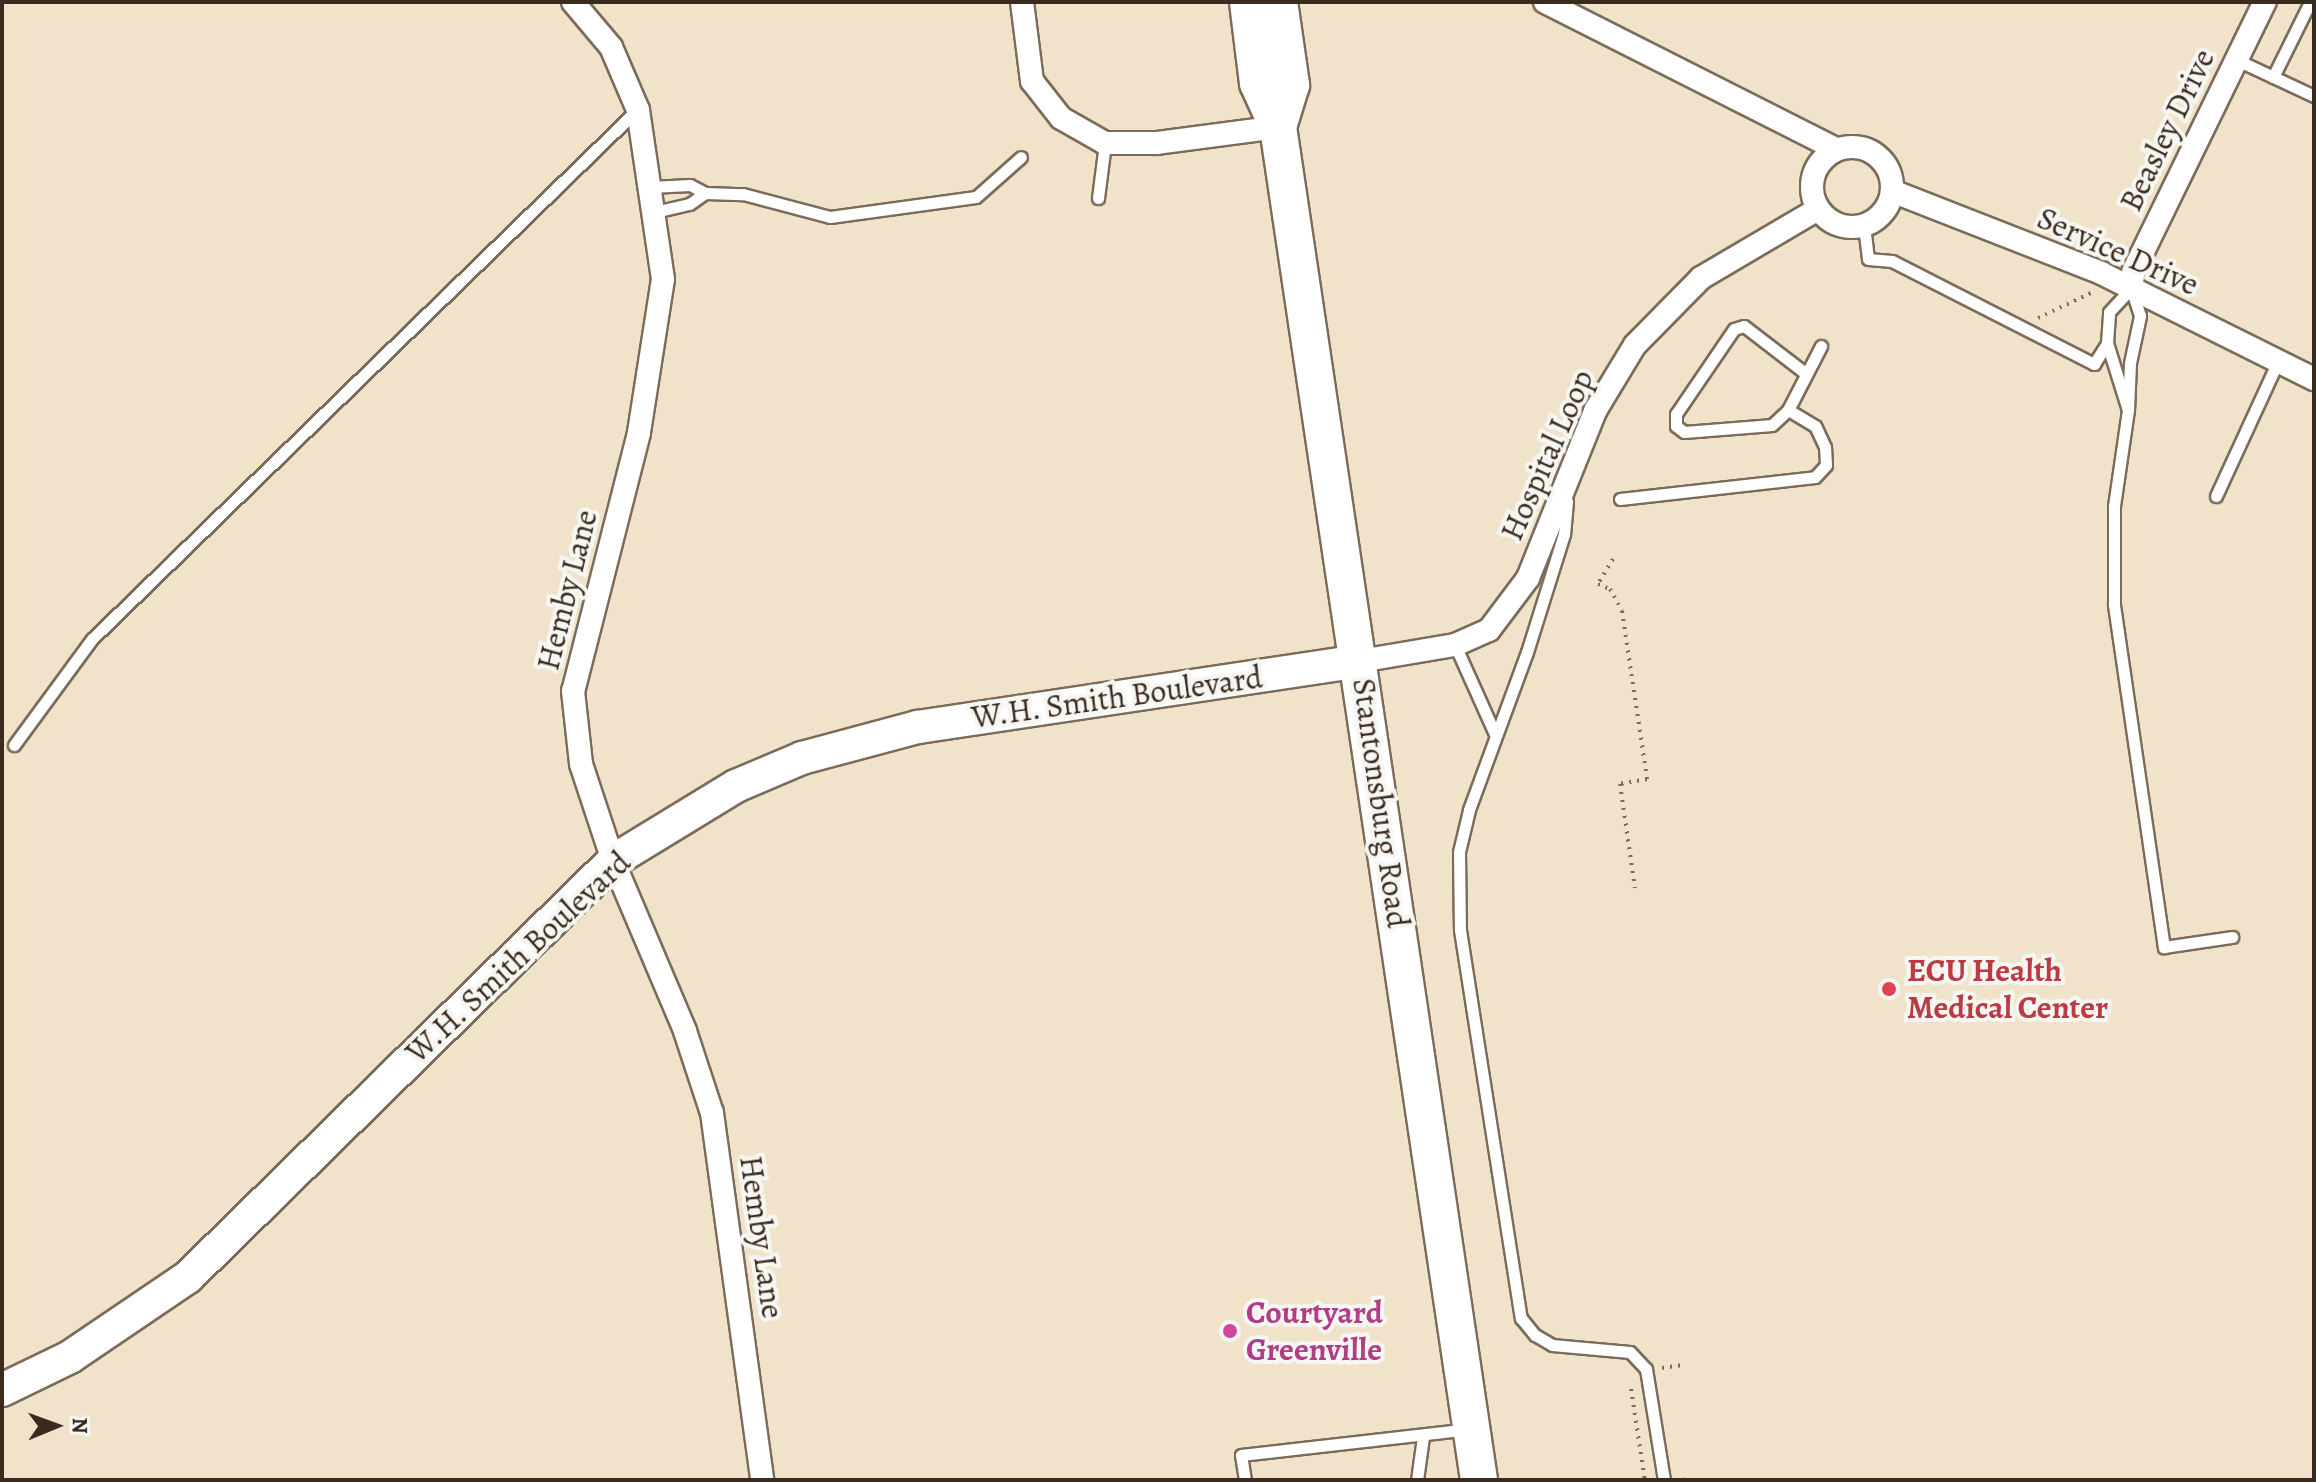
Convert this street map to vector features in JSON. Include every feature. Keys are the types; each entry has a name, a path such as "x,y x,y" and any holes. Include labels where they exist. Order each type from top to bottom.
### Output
{"main road":[{"name":"Stantonsburg Road","path":"1248,2 1258,83 1278,127 1360,661 1479,1480"},
{"name":"Stantonsburg Road","path":"1278,127 1291,85 1279,2"}],"street":[{"name":"Hemby Lane","path":"573,2 611,47 638,110 663,279 650,382 573,691 581,764 613,861 685,1031 712,1113 762,1480"},
{"path":"1022,2 1032,81 1061,118 1105,143 1157,143 1278,127"},
{"path":"1545,2 1836,149 1855,146 1875,153 1888,167 1892,191 1884,211 1864,226 1838,225 1818,209 1813,175 1836,149"},
{"name":"Beasley Drive","path":"2131,288 2140,258 2265,2"},
{"name":"Service Drive","path":"1892,191 2131,288 2314,379"},
{"name":"Hospital Loop","path":"1360,661 1455,645 1489,630 1528,578 1595,411 1635,345 1701,278 1818,209"},
{"name":"W.H. Smith Boulevard","path":"2,1390 70,1357 188,1277 613,861 668,823 802,758 992,713 1360,661"}],"lane":[{"path":"2273,77 2310,2"},
{"path":"2237,60 2314,96"},
{"path":"14,745 92,639 638,110"},
{"path":"1098,198 1105,143"},
{"path":"650,187 690,185 705,193 743,194 830,217 976,197 1021,157"},
{"path":"654,212 689,204 705,193"},
{"path":"1864,226 1868,259 1892,261 2094,364 2107,343"},
{"path":"2128,410 2107,343 2109,312 2131,288 2140,316 2130,363 2128,410 2114,506 2114,605 2164,947 2232,937"},
{"path":"1804,372 1744,326 1734,329 1676,414 1676,426 1684,432 1772,425 1788,410 1804,372 1821,346"},
{"path":"2216,496 2278,361"},
{"path":"1620,499 1815,477 1826,465 1825,447 1815,426 1788,410"},
{"path":"1570,469 1564,534 1495,734 1459,852 1457,895 1515,1297 1535,1335 1563,1347 1630,1352 1646,1369 1664,1480"},
{"path":"1455,645 1495,734"},
{"path":"1245,1480 1241,1455 1410,1432 1423,1437 1471,1429"},
{"path":"1417,1480 1423,1437"}],"path":[{"path":"2043,327 2030,321 2093,292 2094,304"},
{"path":"1613,559 1598,584 1610,589 1622,611 1647,779 1620,784 1635,888"},
{"path":"1685,1480 1689,1475"}],"place":[{"name":"ECU Health Medical Center","path":"1889,989"},
{"name":"Courtyard Greenville","path":"1230,1331"}]}
